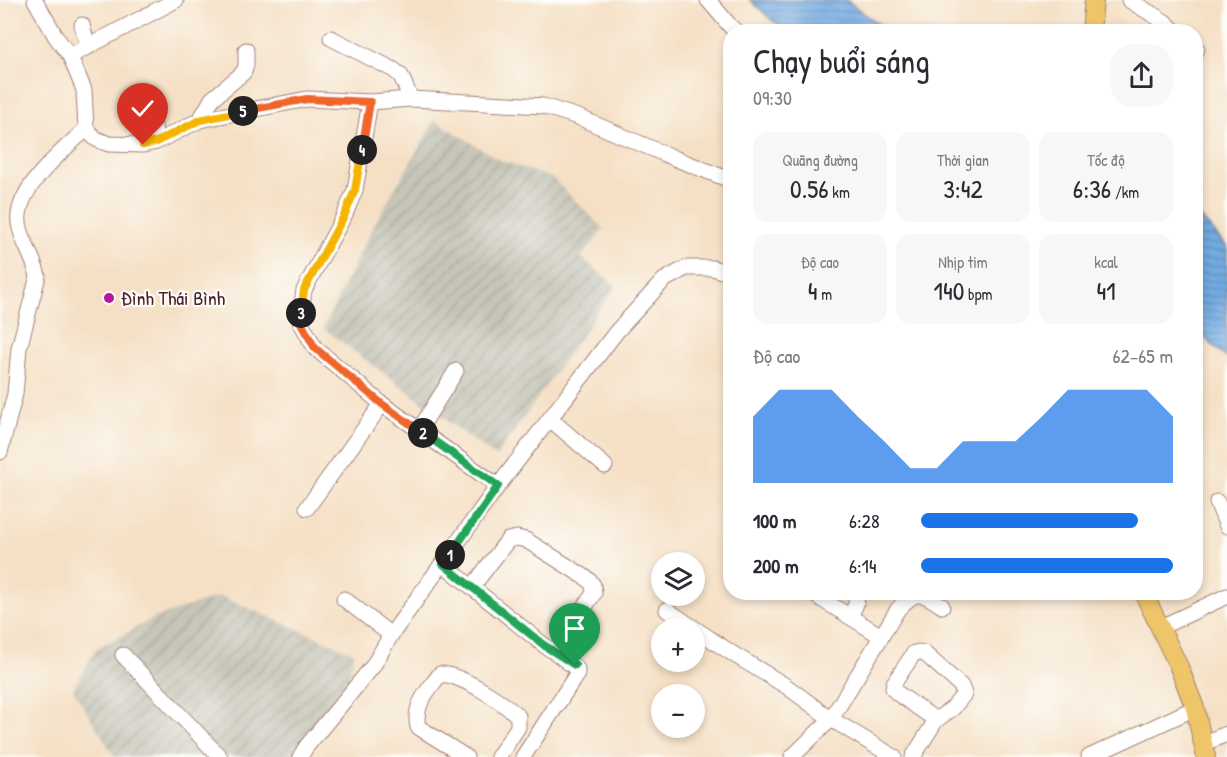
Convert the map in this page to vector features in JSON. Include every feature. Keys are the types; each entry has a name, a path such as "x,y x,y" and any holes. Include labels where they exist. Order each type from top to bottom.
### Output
{"main road":[{"path":"1147,600 1179,667 1195,708 1205,750"}],"street":[{"path":"34,0 56,38 70,56 84,90 86,129 96,139 109,144 143,145 156,142 200,120 307,99 370,102 411,99 543,106 578,117 723,177"},
{"path":"708,0 728,24"},
{"path":"1129,0 1167,24"},
{"path":"70,56 170,2"},
{"path":"82,25 88,47"},
{"path":"331,38 394,70 401,76 411,99"},
{"path":"200,120 212,99 244,72 246,50"},
{"path":"370,102 355,190 345,214 304,290 300,321 315,348 382,404 498,486"},
{"path":"152,110 156,142"},
{"path":"0,452 15,394 19,348 38,276 36,266 19,228 18,213 34,182 86,129"},
{"path":"300,757 373,666 391,635 498,486 617,331 664,280 687,268 713,268 723,272"},
{"path":"419,430 456,371"},
{"path":"308,508 382,404"},
{"path":"550,419 605,466"},
{"path":"1217,502 1227,526"},
{"path":"472,587 508,540 517,538 526,540 588,579 593,585 594,593 555,652"},
{"path":"443,564 545,646 578,669 577,674 523,757"},
{"path":"1161,627 1227,596"},
{"path":"344,598 391,635"},
{"path":"823,600 881,636"},
{"path":"849,616 857,605 857,600"},
{"path":"797,755 831,719 898,609 907,600"},
{"path":"933,600 942,606"},
{"path":"667,610 786,686 831,719 894,757"},
{"path":"913,757 936,720 953,708 964,694 963,689 919,651 914,653 893,688 936,720"},
{"path":"123,655 220,757"},
{"path":"466,757 418,727 415,716 421,699 440,674 460,679 508,707 518,716 518,727 498,757"},
{"path":"1089,757 1195,708"},
{"path":"1205,750 1227,734"}],"shaded area":[{"path":"435,120 499,160 552,178 604,229 581,257 616,286 496,457 323,328 375,223"},
{"path":"220,596 354,653 347,686 297,757 115,757 73,689 96,649 154,618"}],"water":[{"path":"750,0 846,0 879,24 778,24"},
{"path":"1203,220 1227,247 1227,358 1203,335"}],"place":[{"name":"Đình Thái Bình","path":"109,298"}],"route":[{"path":"143,145 156,142 200,120 307,99 370,102 355,190 345,214 304,290 300,321 315,348 382,404 498,486 443,564 545,646 575,665"}]}
